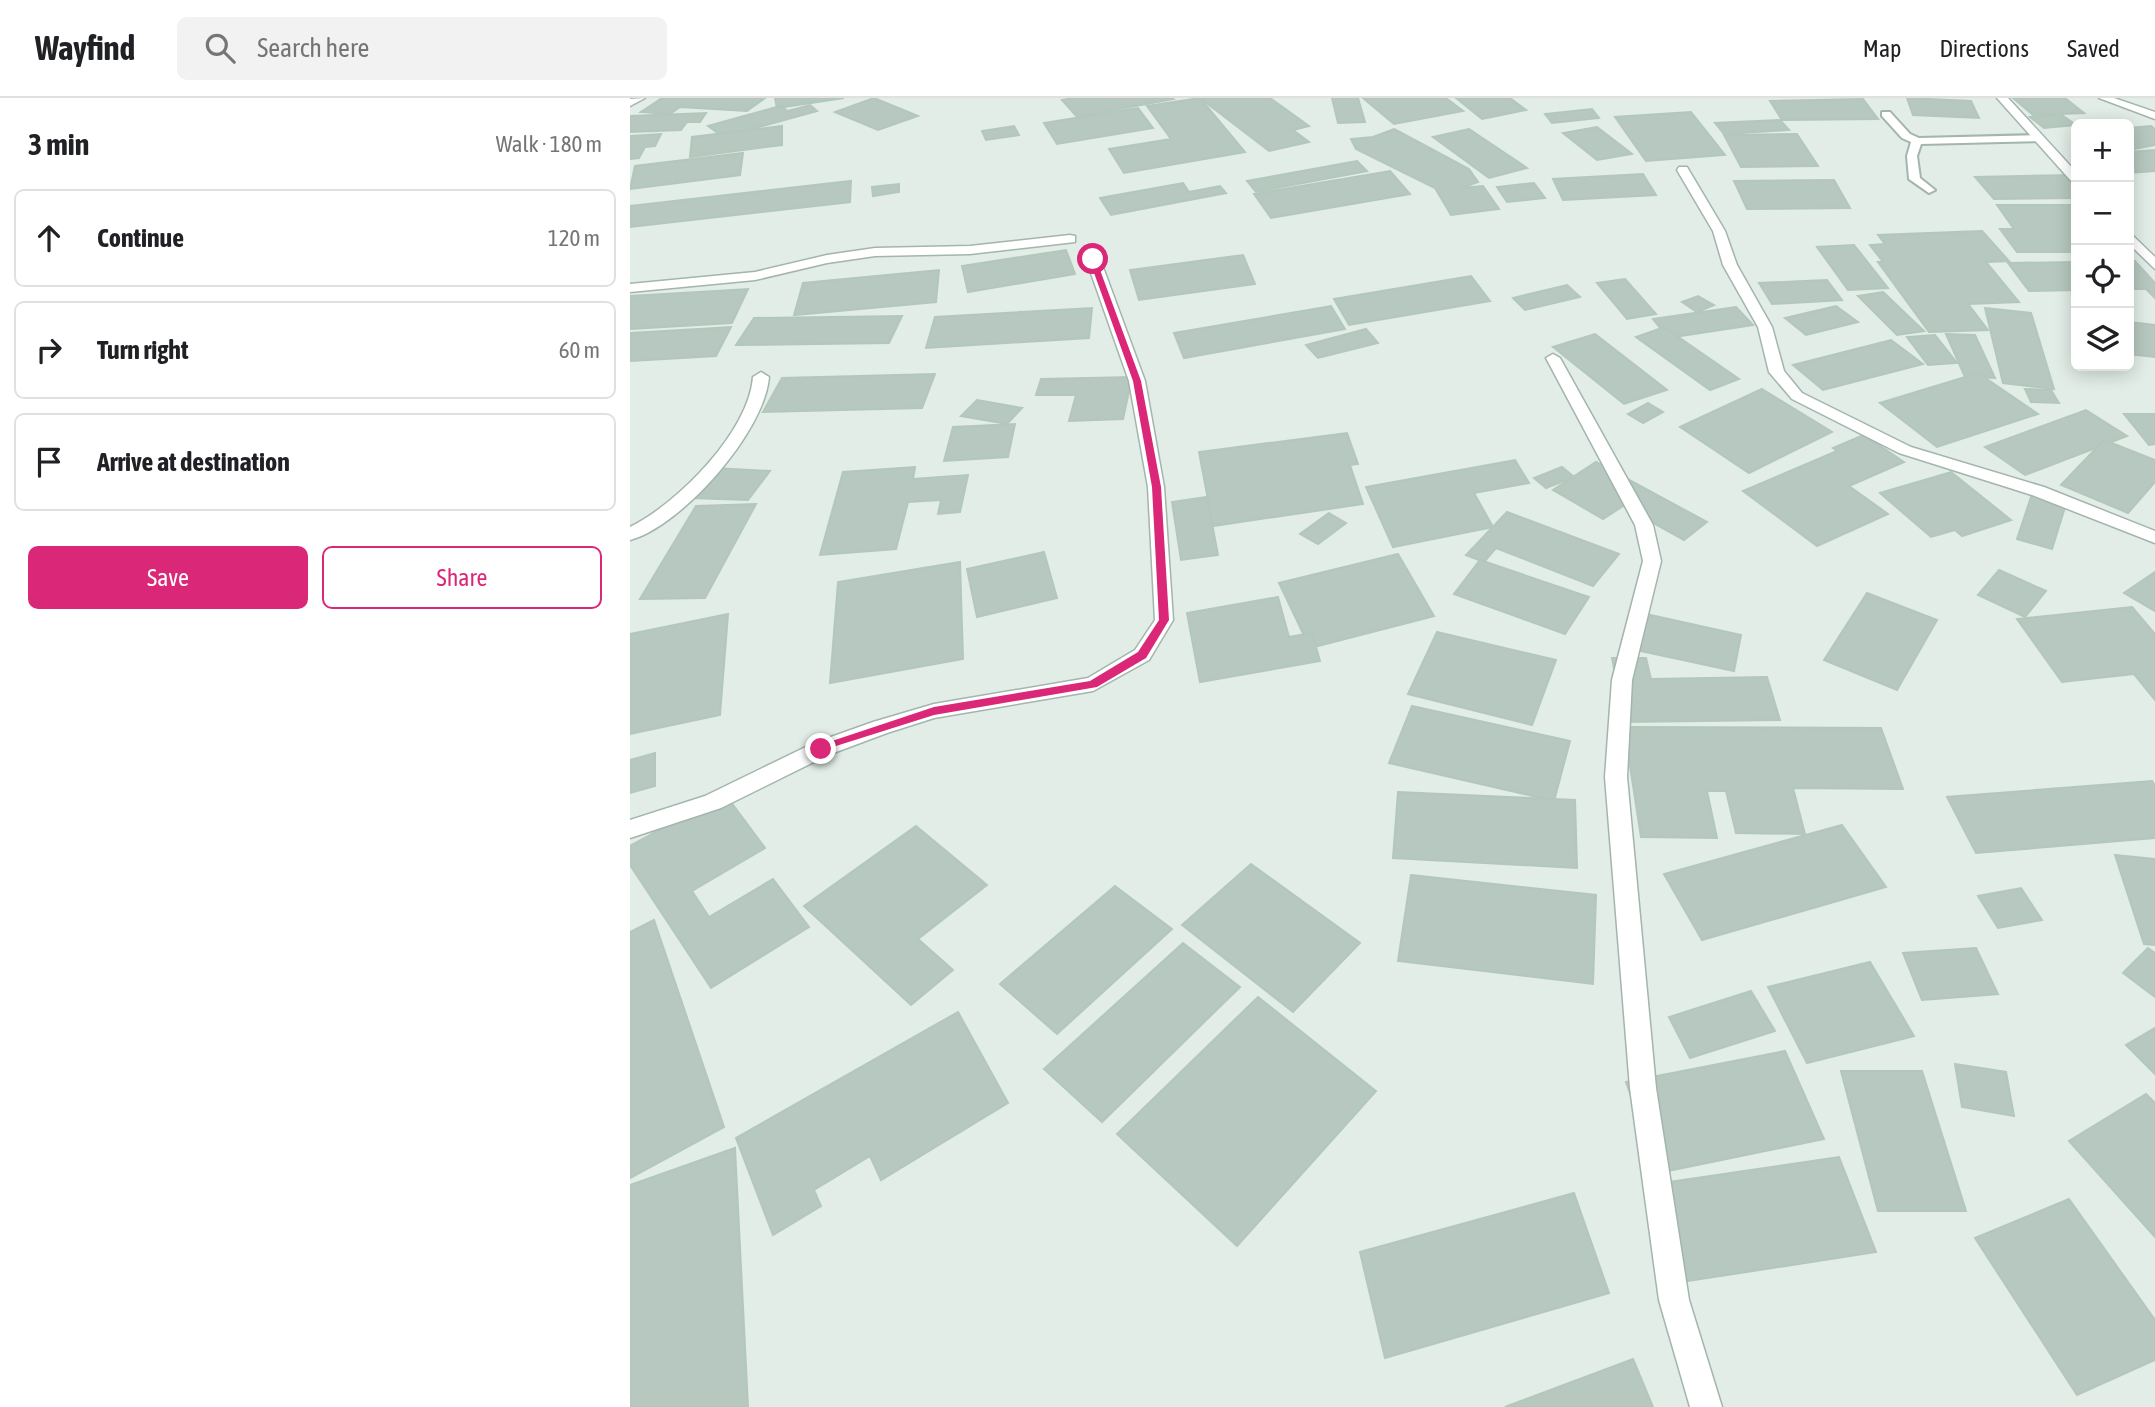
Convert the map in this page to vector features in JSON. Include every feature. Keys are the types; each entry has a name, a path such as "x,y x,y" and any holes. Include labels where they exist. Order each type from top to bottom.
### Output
{"street":[{"path":"630,103 640,98"},
{"path":"2002,98 2071,173"},
{"path":"2104,98 2155,116"},
{"path":"1684,170 1719,231 1730,265 1765,327 1777,372 1797,396 1905,450 2038,491 2155,537"},
{"path":"630,288 755,276 827,259 875,252 970,250 1070,239"},
{"path":"2134,242 2155,265"},
{"path":"630,830 713,802 821,749 880,727 934,711 1093,684 1142,655 1164,620 1156,487 1137,381 1093,259"},
{"path":"1553,358 1644,525 1652,561 1622,680 1616,777 1643,1088 1674,1300 1706,1407"},
{"path":"630,534 653,523 704,479 754,405 763,385 761,377"}],"lane":[{"path":"1886,114 1906,136 1917,141 2039,138"},
{"path":"1917,141 1912,156 1915,179 1929,190"}],"building":[{"path":"662,98 765,98 747,111 680,107 670,114 641,112"},
{"path":"775,98 844,98 777,108"},
{"path":"874,98 918,116 878,130 835,112"},
{"path":"1200,98 1245,152 1124,173 1109,149 1171,139 1147,106"},
{"path":"1200,98 1270,98 1309,126 1293,130 1309,142 1269,151"},
{"path":"1332,98 1358,98 1365,122 1338,123"},
{"path":"1363,98 1446,98 1463,111 1394,124"},
{"path":"1456,98 1510,98 1526,110 1482,119"},
{"path":"1907,98 1971,101 1979,118 1913,115"},
{"path":"2013,98 2065,98 2084,113 2033,115"},
{"path":"1173,99 1077,117 1062,100"},
{"path":"1863,99 1878,119 1782,120 1770,101"},
{"path":"810,105 817,111 723,137 708,126 780,106 788,111"},
{"path":"1138,108 1153,128 1057,144 1044,123"},
{"path":"1592,109 1599,118 1552,123 1545,114"},
{"path":"1691,112 1725,155 1646,161 1615,117"},
{"path":"706,113 700,122 687,122 681,130 630,132 630,116"},
{"path":"2062,115 2071,121 2071,125 2044,128 2030,117"},
{"path":"1780,120 1789,130 1724,134 1715,123"},
{"path":"782,126 782,145 690,157 692,137"},
{"path":"1014,126 1019,135 986,140 982,131"},
{"path":"2151,126 2155,129 2155,145 2134,149 2134,128"},
{"path":"1597,127 1632,154 1597,160 1563,133"},
{"path":"1394,129 1469,169 1478,182 1461,188 1483,186 1499,209 1451,215 1435,188 1356,149 1351,139 1373,137"},
{"path":"1469,129 1527,168 1489,178 1433,137"},
{"path":"661,134 655,146 645,147 639,158 630,159 630,136"},
{"path":"1797,134 1818,166 1741,167 1724,135"},
{"path":"2155,150 2155,171 2134,173 2134,152"},
{"path":"743,153 740,175 630,189 635,166"},
{"path":"1357,161 1367,171 1256,192 1247,181"},
{"path":"1390,171 1410,194 1271,218 1254,194"},
{"path":"1643,174 1656,195 1563,200 1553,179"},
{"path":"2071,175 2071,198 1994,199 1975,177"},
{"path":"1834,180 1850,208 1747,209 1734,181"},
{"path":"851,181 850,202 630,227 630,206"},
{"path":"1183,183 1189,192 1220,186 1226,193 1111,215 1100,198"},
{"path":"1534,183 1545,198 1507,202 1497,187"},
{"path":"899,184 899,192 873,196 872,187"},
{"path":"1997,205 2071,205 2071,252 2017,252 2000,229 2014,229"},
{"path":"1982,231 2009,261 1986,262 2019,302 1968,304 1988,330 1929,332 1878,262 1883,262 1870,245 1885,244 1878,235"},
{"path":"1854,245 1888,288 1848,290 1817,247"},
{"path":"1066,250 1075,274 968,292 962,266"},
{"path":"1243,255 1255,284 1139,300 1130,270"},
{"path":"2134,261 2155,283 2155,298 2146,289 2134,289"},
{"path":"2071,262 2071,290 2029,291 2008,263"},
{"path":"939,270 936,302 794,315 803,283"},
{"path":"1471,276 1490,301 1349,325 1334,299"},
{"path":"1625,279 1656,314 1627,319 1597,283"},
{"path":"1827,280 1842,300 1772,304 1759,283"},
{"path":"1567,285 1580,297 1525,310 1513,298"},
{"path":"748,289 732,323 630,329 630,296"},
{"path":"1883,292 1924,331 1897,335 1858,296"},
{"path":"1698,296 1714,305 1697,312 1682,302"},
{"path":"1331,306 1345,329 1184,358 1174,333"},
{"path":"1836,306 1858,322 1806,335 1785,318"},
{"path":"1736,307 1753,325 1668,338 1653,319"},
{"path":"1092,308 1089,338 926,348 935,317"},
{"path":"1985,308 2031,313 2054,389 2003,383"},
{"path":"902,316 889,343 736,345 754,318"},
{"path":"2134,323 2155,325 2155,357 2134,355"},
{"path":"731,327 716,356 630,361 630,333"},
{"path":"1664,327 1739,379 1710,390 1636,337"},
{"path":"1366,329 1378,343 1318,358 1306,345"},
{"path":"1595,334 1667,390 1624,404 1553,347"},
{"path":"1946,334 1975,335 1995,378 1965,377"},
{"path":"1935,335 1957,363 1928,365 1907,337"},
{"path":"1891,340 1923,364 1823,390 1793,365"},
{"path":"1978,373 2038,414 1937,447 1880,403"},
{"path":"935,374 922,408 763,412 782,378"},
{"path":"1132,377 1123,419 1069,421 1076,395 1036,395 1041,379"},
{"path":"1762,389 1832,432 1749,473 1680,427"},
{"path":"2025,389 2051,390 2059,403 2031,402"},
{"path":"977,400 1022,408 1007,424 961,416"},
{"path":"1648,403 1663,412 1643,423 1628,414"},
{"path":"2086,410 2127,436 2025,475 1985,447"},
{"path":"2124,414 2155,414 2155,444 2149,445"},
{"path":"1015,424 1008,457 944,461 953,427"},
{"path":"1347,433 1358,464 1350,465 1363,504 1213,526 1199,452"},
{"path":"1864,435 1904,462 1849,486 1888,514 1817,546 1743,491 1837,451 1833,448"},
{"path":"2104,440 2155,460 2155,482 2128,513 2061,485"},
{"path":"1515,460 1529,483 1474,493 1493,527 1393,547 1366,487"},
{"path":"1596,462 1707,522 1684,540 1623,506 1603,519 1553,490"},
{"path":"915,467 913,479 968,475 960,512 938,514 941,500 908,502 896,549 820,555 843,472"},
{"path":"1562,467 1574,477 1546,488 1534,478"},
{"path":"715,468 770,471 748,500 691,498"},
{"path":"1951,472 2011,520 1962,536 1955,530 1931,537 1880,493"},
{"path":"2032,494 2066,504 2052,549 2017,539"},
{"path":"1207,497 1218,555 1181,560 1172,502"},
{"path":"756,504 705,598 640,599 696,506"},
{"path":"1507,512 1619,554 1593,586 1496,548 1484,562 1466,555"},
{"path":"1329,513 1346,523 1318,544 1300,534"},
{"path":"1044,552 1057,598 977,617 967,569"},
{"path":"1398,554 1434,616 1310,648 1279,583"},
{"path":"1480,560 1589,597 1565,634 1454,594"},
{"path":"960,562 963,659 830,683 838,582"},
{"path":"1999,570 2046,591 2025,617 1978,595"},
{"path":"2155,572 2155,611 2124,593"},
{"path":"1867,593 1937,620 1897,690 1824,660"},
{"path":"1278,597 1289,637 1312,633 1320,661 1200,682 1187,613"},
{"path":"2132,607 2155,634 2155,700 2134,674 2062,682 2017,619"},
{"path":"728,614 720,715 630,734 630,634"},
{"path":"1646,614 1741,635 1734,671 1636,650"},
{"path":"1437,632 1556,660 1532,725 1408,694"},
{"path":"1612,658 1646,658 1651,679 1767,677 1780,720 1624,722"},
{"path":"1412,706 1570,741 1554,801 1389,763"},
{"path":"1624,727 1881,728 1903,789 1793,788 1805,834 1736,833 1726,791 1707,791 1717,838 1641,837"},
{"path":"655,753 655,786 630,793 630,760"},
{"path":"2152,781 2155,786 2155,838 1976,853 1947,797"},
{"path":"1398,792 1575,800 1577,868 1393,858"},
{"path":"725,794 765,848 692,891 709,917 773,879 809,927 711,988 630,865 630,846"},
{"path":"1842,825 1886,887 1702,940 1664,874"},
{"path":"916,826 987,885 918,939 953,970 911,1005 804,906"},
{"path":"2115,855 2155,859 2155,945 2144,944"},
{"path":"1251,864 1360,943 1293,1012 1182,925"},
{"path":"1411,875 1596,895 1593,984 1398,961"},
{"path":"1115,886 1172,929 1057,1034 1000,984"},
{"path":"2021,888 2042,920 1998,928 1978,896"},
{"path":"654,920 724,1127 630,1178 630,932"},
{"path":"1183,943 1240,987 1102,1122 1044,1069"},
{"path":"1976,948 1998,994 1922,1000 1903,953"},
{"path":"2148,948 2155,953 2155,997 2123,973"},
{"path":"1870,962 1914,1036 1807,1063 1768,987"},
{"path":"1751,991 1775,1031 1690,1058 1669,1017"},
{"path":"1258,997 1376,1091 1237,1246 1117,1134"},
{"path":"958,1012 1008,1103 881,1180 870,1156 814,1190 821,1206 773,1235 736,1138"},
{"path":"2155,1028 2155,1074 2126,1045"},
{"path":"1785,1051 1824,1139 1658,1173 1626,1082"},
{"path":"1955,1064 2006,1072 2014,1116 1962,1107"},
{"path":"1841,1071 1922,1071 1966,1211 1878,1211"},
{"path":"2146,1094 2155,1103 2155,1237 2069,1141"},
{"path":"735,1148 748,1407 630,1407 630,1185"},
{"path":"1839,1157 1876,1252 1682,1282 1655,1184"},
{"path":"1574,1193 1609,1293 1385,1358 1360,1252"},
{"path":"2069,1199 2155,1320 2155,1360 2077,1395 1975,1238"},
{"path":"1633,1359 1653,1407 1505,1407"}],"route":[{"path":"821,749 934,711 1093,684 1142,655 1164,620 1156,487 1137,381 1093,259"}]}
